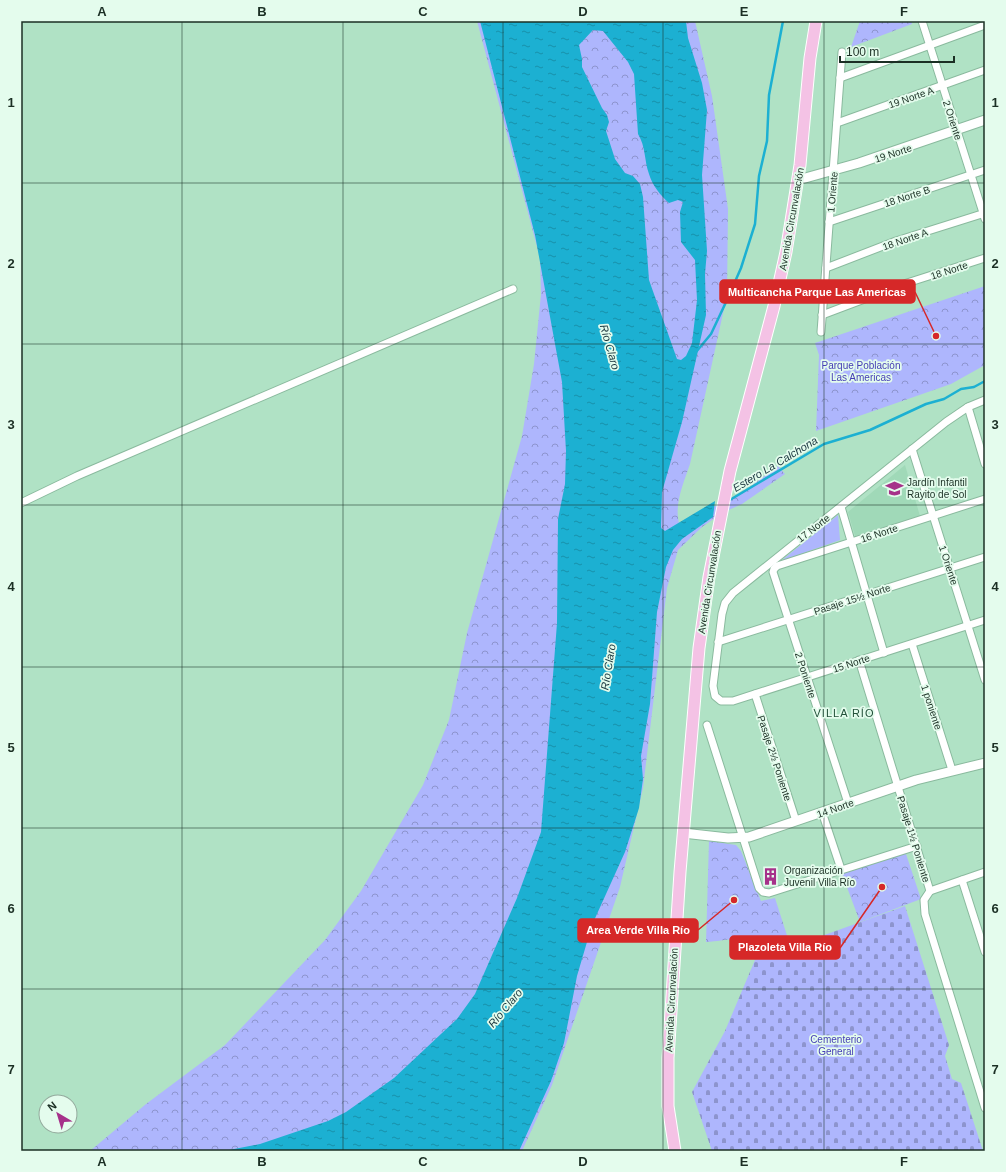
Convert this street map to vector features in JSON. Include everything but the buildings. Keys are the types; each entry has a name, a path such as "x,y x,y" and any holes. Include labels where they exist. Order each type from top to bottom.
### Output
{"main road":[{"name":"Avenida Circunvalación","path":"675,1151 668,1106 668,1058 683,833 697,668 717,530 730,471 780,281 798,180 810,58 816,21"}],"street":[{"name":"2 Oriente","path":"922,21 984,215"},
{"path":"840,78 985,25"},
{"name":"1 Oriente","path":"821,332 842,52"},
{"name":"19 Norte A","path":"837,123 985,70"},
{"name":"19 Norte","path":"798,180 834,171 985,120"},
{"name":"18 Norte B","path":"829,222 985,170"},
{"name":"18 Norte A","path":"826,268 890,244 984,215"},
{"name":"18 Norte","path":"822,315 907,283 985,258"},
{"path":"21,503 91,470 514,289"},
{"name":"17 Norte","path":"718,699 714,693 713,686 723,608 729,598 953,416 968,407 985,400"},
{"path":"968,407 985,464"},
{"name":"1 Oriente","path":"912,449 985,680"},
{"name":"16 Norte","path":"774,568 985,499"},
{"path":"841,507 850,542 884,652"},
{"name":"Pasaje 15½ Norte","path":"718,642 985,557"},
{"name":"2 Poniente","path":"774,568 788,620 848,803"},
{"name":"15 Norte","path":"718,699 729,702 985,620"},
{"name":"1 poniente","path":"912,644 952,770"},
{"name":"Pasaje 1½ Poniente","path":"859,660 930,891 924,900 925,914 985,1108"},
{"name":"Pasaje 2½ Poniente","path":"755,694 796,821"},
{"path":"708,725 760,890 763,892 769,893 917,846"},
{"name":"14 Norte","path":"683,833 744,838 898,786 952,770 985,763"},
{"path":"822,812 841,869"},
{"path":"930,891 985,872"},
{"path":"962,880 985,951"}],"shaded area":[{"name":"Jardín Infantil Rayito de Sol","path":"905,465 920,516 855,536 848,512"}],"green space":[{"path":"477,21 695,21 712,96 728,209 727,295 690,464 679,501 679,523 739,495 778,466 785,474 742,504 722,513 702,527 678,550 667,588 643,788 620,887 552,1085 522,1151 90,1151 146,1104 225,1045 325,940 361,891 423,785 449,720 467,633 522,436 534,364 541,294 540,258"},
{"path":"860,21 911,21 912,24 851,47"},
{"name":"Parque Población Las Americas","path":"985,286 985,365 951,384 816,431 819,355 815,343"},
{"path":"838,515 840,540 781,561"},
{"path":"709,841 736,845 741,851 761,901 775,898 791,948 755,960 745,945 740,941 730,939 706,942"},
{"path":"905,851 921,899 860,922 842,874"},
{"name":"Cementerio General","path":"905,906 949,1045 945,1056 952,1079 961,1083 983,1151 712,1151 692,1092 725,1031 755,960"}],"water":[{"name":"Río Claro","path":"480,21 686,21 688,38 702,83 707,110 702,175 707,251 705,274 706,315 682,422 662,492 661,528 665,531 715,501 713,517 682,539 673,550 666,567 657,612 650,704 641,756 643,779 639,808 625,852 592,925 577,976 564,1043 551,1081 519,1151 224,1151 260,1144 328,1121 346,1112 394,1078 457,1019 475,994 517,898 541,832 557,623 558,519 565,484 566,451 562,382 535,235","holes":["593,30 603,31 628,62 634,74 638,134 641,139 650,178 660,194 669,203 678,200 683,202 680,212 681,242 695,260 697,300 692,343 686,356 681,360 677,359 649,280 643,197 640,184 633,176 625,173 615,159 606,131 609,122 607,115 602,108 582,67 579,45"]}],"waterway":[{"path":"696,352 711,334 727,300 741,268 755,224 759,176 767,141 769,95 783,21"},
{"name":"Estero La Calchona","path":"728,501 824,444 870,430 926,404 944,399 961,389 974,387 985,381"}],"place":[{"name":"Multicancha Parque Las Americas","path":"936,336"},
{"name":"Jardín Infantil Rayito de Sol","path":"894,488"},
{"name":"Organización Juvenil Villa Río","path":"771,876"},
{"name":"Plazoleta Villa Río","path":"882,887"},
{"name":"Area Verde Villa Río","path":"734,900"}],"district":[{"name":"VILLA RÍO","path":"844,713"}]}
